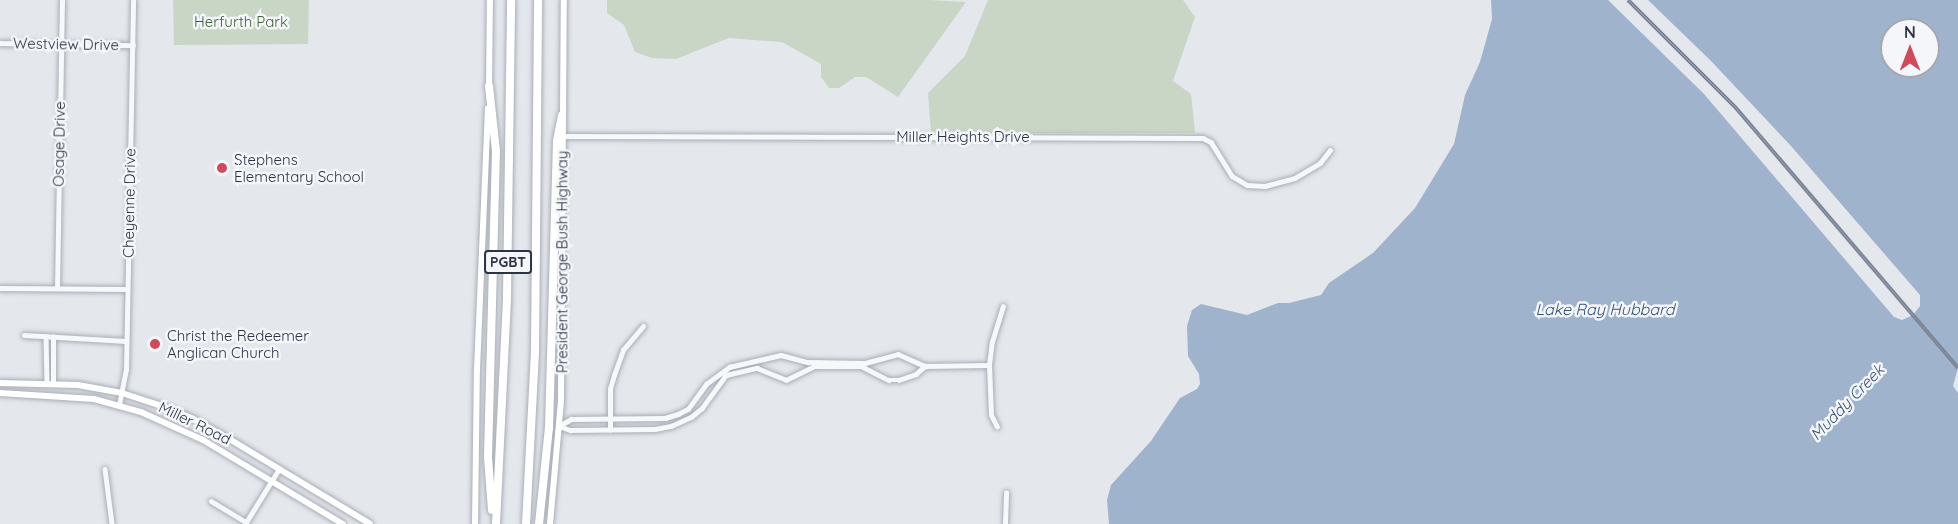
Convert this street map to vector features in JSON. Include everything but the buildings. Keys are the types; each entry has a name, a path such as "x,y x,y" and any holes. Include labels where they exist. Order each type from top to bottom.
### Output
{"highway":[{"name":"PGBT","path":"495,524 507,287 511,0"},
{"name":"PGBT","path":"526,524 535,352 538,0"},
{"path":"489,86 496,151 488,457 495,524"},
{"path":"539,524 549,428 557,141 562,115"}],"main road":[{"path":"475,524 477,370 489,86 490,0"},
{"name":"President George Bush Highway","path":"550,524 559,426 564,273 562,115 564,0"},
{"name":"Miller Road","path":"0,383 78,385 122,393 193,419 370,524"},
{"name":"Miller Road","path":"0,393 71,396 119,405 173,425 343,524"}],"street":[{"name":"Osage Drive","path":"57,287 62,0"},
{"name":"Cheyenne Drive","path":"119,405 122,393 128,289 134,0"},
{"name":"Westview Drive","path":"0,43 133,45"},
{"name":"Miller Heights Drive","path":"563,136 1203,138 1210,142 1232,176 1247,185 1265,186 1295,178 1320,163 1330,150"},
{"path":"0,288 128,289"},
{"path":"997,427 991,415 989,365 992,342 1003,307"},
{"path":"610,430 610,389 623,350 643,326"},
{"path":"24,335 126,341"},
{"path":"46,336 50,384"},
{"path":"50,384 53,337"},
{"path":"559,426 570,430 655,429 680,423 702,408 726,375 757,368 786,380 813,367 865,363 898,354 925,366 989,365"},
{"path":"559,426 571,419 665,418 678,414 688,409 706,384 729,367 781,355 808,362 863,367 889,380 899,380 916,374 925,366"},
{"path":"717,375 721,380"},
{"path":"105,469 112,524"},
{"path":"211,501 246,523 279,469"},
{"path":"1005,524 1006,493"}],"green space":[{"name":"Herfurth Park","path":"173,0 309,0 308,44 174,45"},
{"path":"607,0 966,2 898,97 866,77 855,77 839,88 829,88 821,77 821,64 782,42 729,38 676,59 652,58 635,52 624,25 607,13"},
{"path":"988,0 1183,0 1195,17 1173,81 1191,94 1195,133 931,133 928,93 965,56"}],"water":[{"name":"Lake Ray Hubbard","path":"1491,0 1608,0 1704,94 1894,317 1902,320 1913,315 1920,306 1920,295 1791,146 1711,61 1648,0 1958,0 1958,368 1953,386 1958,393 1958,524 1109,524 1107,500 1111,485 1151,441 1180,398 1197,389 1200,384 1199,374 1188,356 1187,326 1192,310 1201,304 1247,315 1278,303 1289,303 1321,295 1329,283 1373,253 1415,208 1454,144 1465,95 1480,62 1492,19"}],"railway":[{"path":"1628,0 1736,108 1958,368"}],"place":[{"name":"Stephens Elementary School","path":"222,168"},
{"name":"Christ the Redeemer Anglican Church","path":"155,344"}],"water label":[{"name":"Muddy Creek","path":"1847,402"}]}
